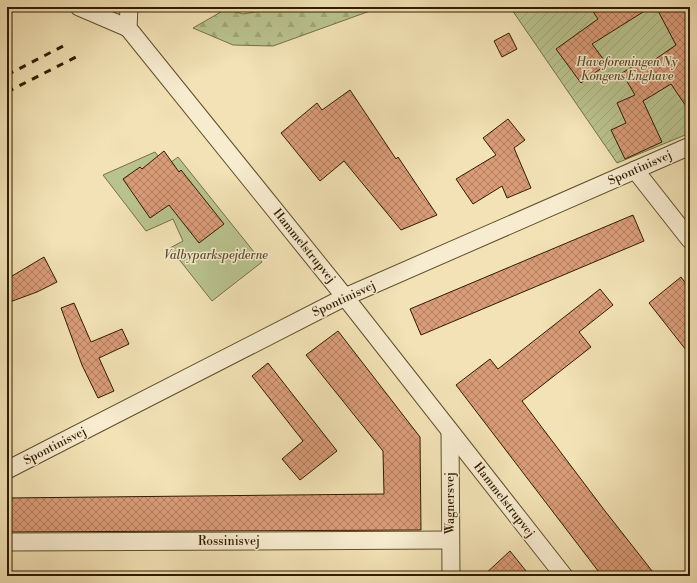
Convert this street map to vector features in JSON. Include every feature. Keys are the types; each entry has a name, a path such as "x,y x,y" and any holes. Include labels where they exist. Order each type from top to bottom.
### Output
{"street":[{"path":"79,7 128,28 129,7"},
{"name":"Hammelstrupvej","path":"128,28 345,297 564,576"},
{"name":"Spontinisvej","path":"7,470 345,297 690,146"},
{"path":"635,170 690,240"},
{"name":"Wagnersvej","path":"450,431 451,576"},
{"name":"Rossinisvej","path":"7,542 450,540"}],"green space":[{"path":"283,7 381,7 273,46 233,45 193,28 226,9 243,14"},
{"name":"Haveforeningen Ny Kongens Enghave","path":"510,7 690,7 690,133 617,163"},
{"name":"Valbyparkspejderne","path":"155,152 166,166 178,157 262,262 212,301 170,248 183,241 173,219 146,231 103,175"}],"building":[{"path":"590,7 651,7 592,44 607,64 581,83 556,49 598,19"},
{"path":"656,7 690,7 690,112 671,84 643,101 662,142 625,159 611,130 626,123 617,103 635,95 622,73 640,62 644,67 676,45"},
{"path":"509,33 517,49 502,57 494,41"},
{"path":"350,90 396,159 398,157 437,215 401,230 344,161 320,181 281,133 317,103 322,110"},
{"path":"508,119 525,140 514,148 531,188 507,198 502,186 473,204 456,179 496,155 483,138"},
{"path":"164,151 179,172 181,170 224,224 199,243 169,205 150,218 123,179 140,167 142,169"},
{"path":"633,215 644,241 421,335 410,309"},
{"path":"44,257 57,282 37,292 7,303 7,279"},
{"path":"681,277 690,289 690,355 649,303"},
{"path":"600,289 613,305 579,332 591,347 522,401 656,576 602,576 456,385 490,359 498,369"},
{"path":"74,303 91,342 122,329 129,344 99,358 114,391 98,398 82,365 61,308"},
{"path":"338,331 420,437 421,530 7,532 7,498 384,494 383,451 306,355"},
{"path":"268,363 337,451 300,480 282,459 303,441 252,376"},
{"path":"510,551 530,576 483,576"}],"railway":[{"path":"7,75 69,43"},
{"path":"7,92 76,57"}]}
